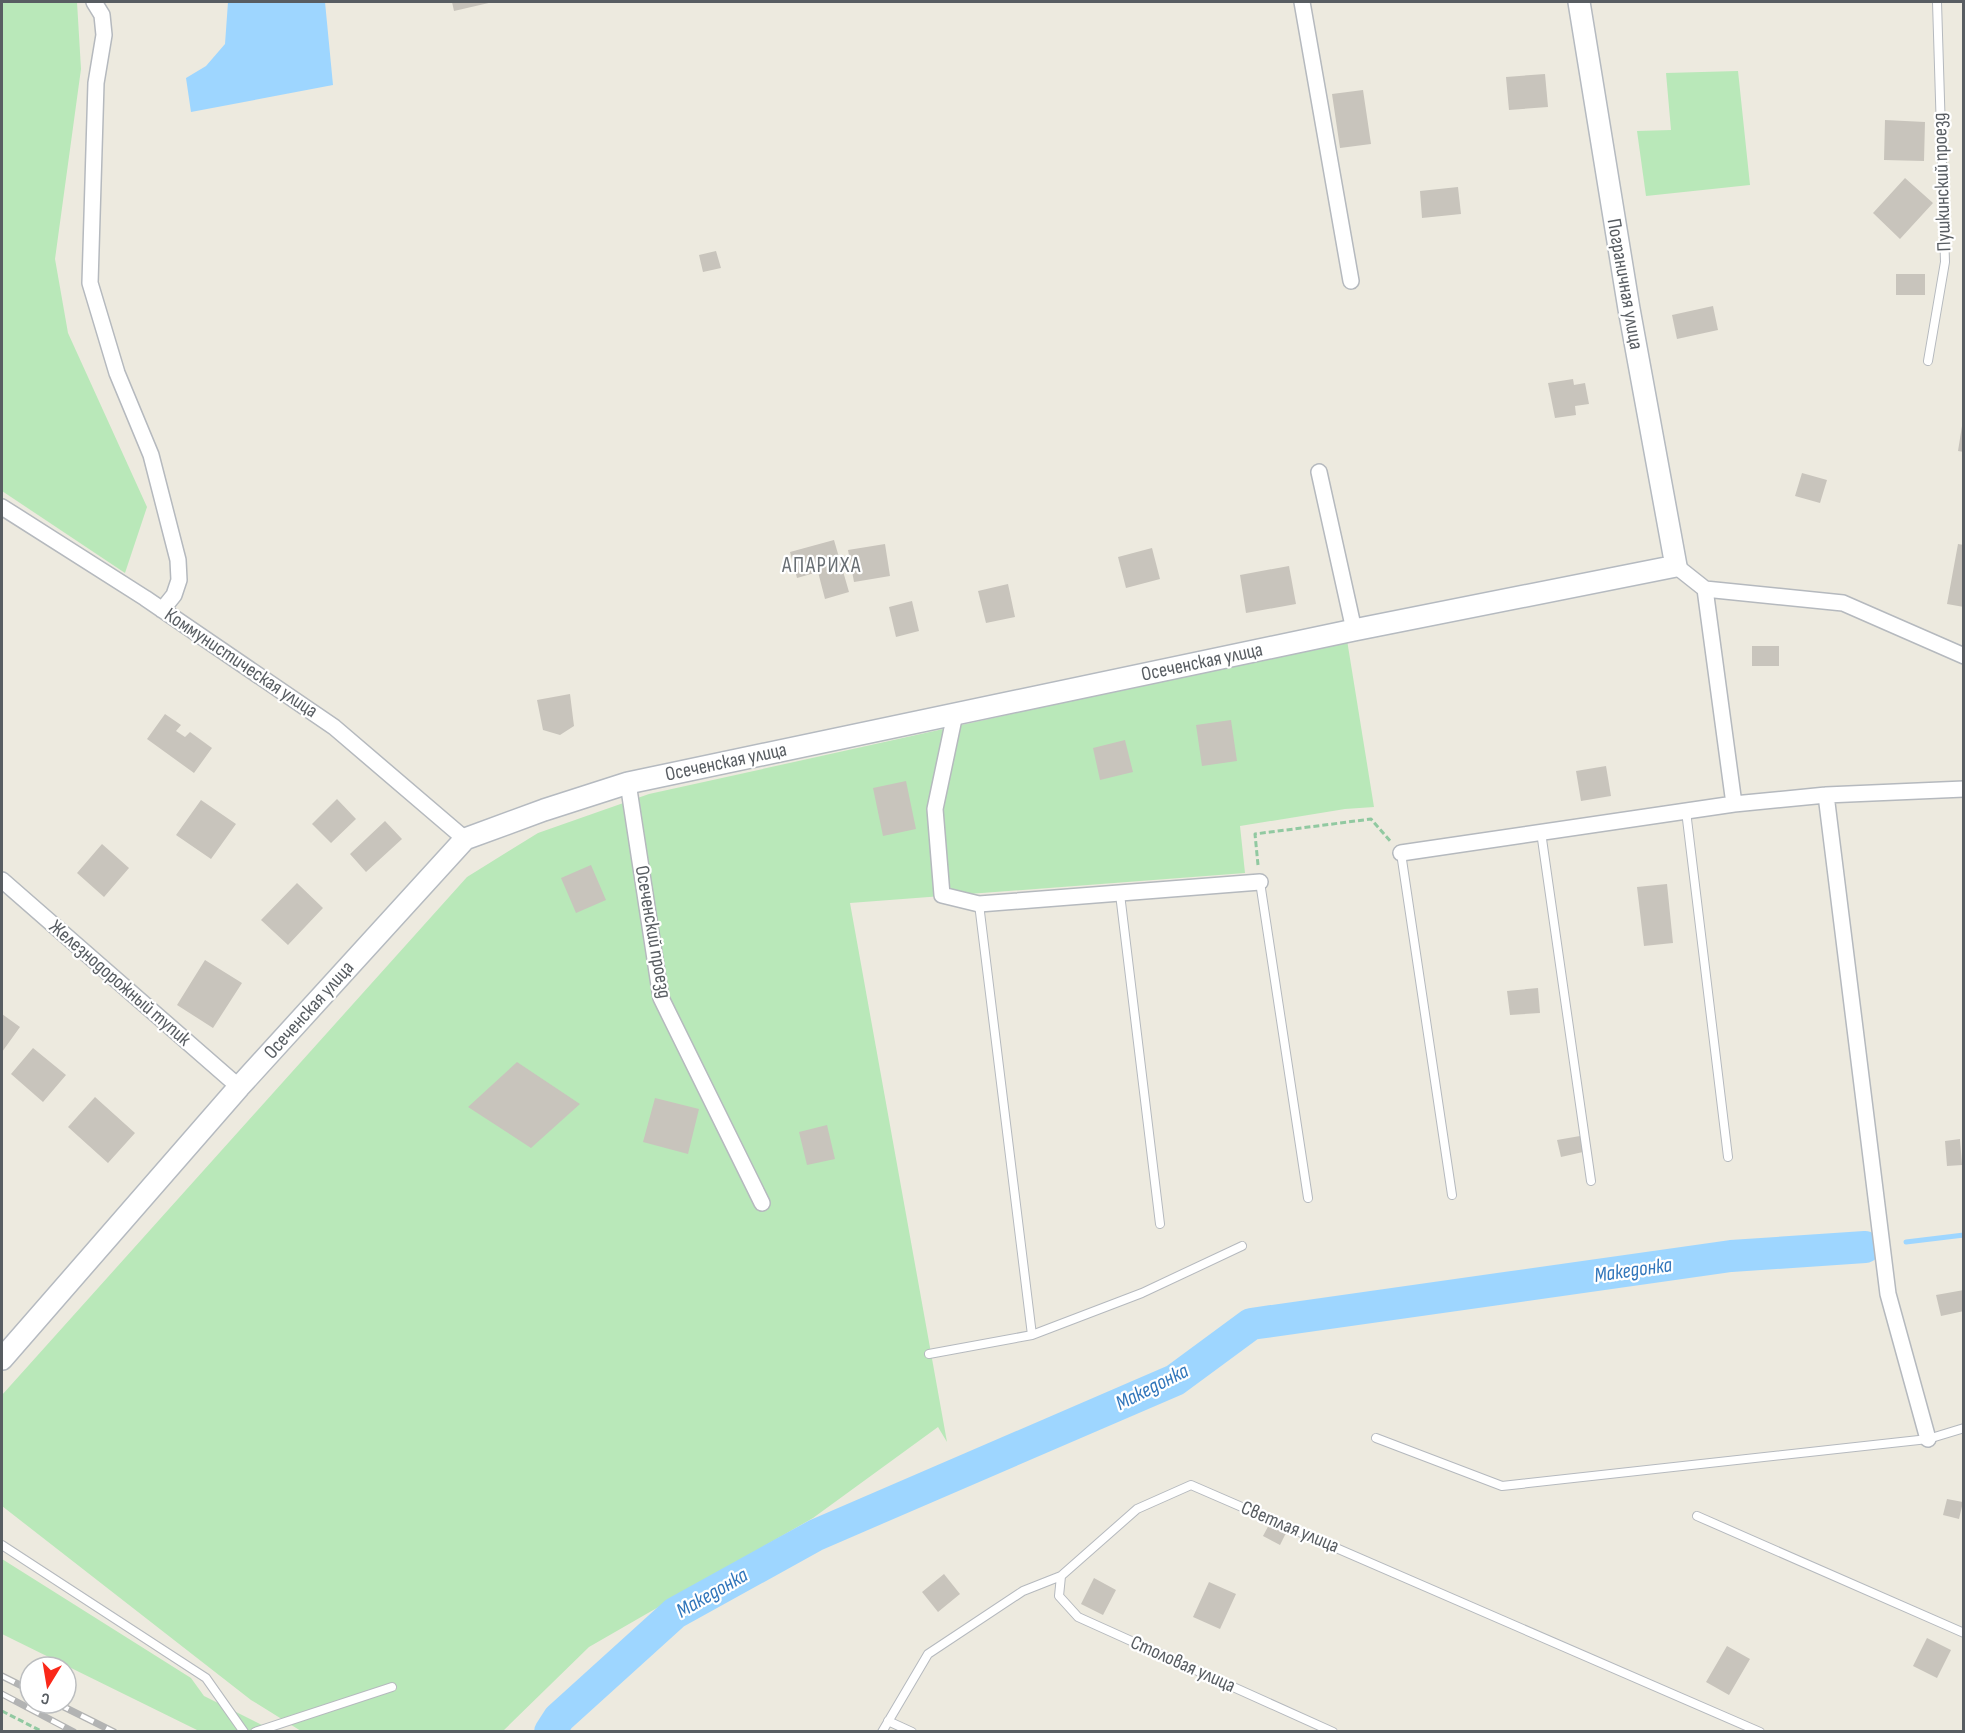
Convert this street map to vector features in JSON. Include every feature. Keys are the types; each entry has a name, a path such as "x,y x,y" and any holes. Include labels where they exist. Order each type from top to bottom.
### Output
{"street":[{"path":"94,2 102,15 104,35 96,83 90,283 117,374 151,455 178,560 179,580 174,595 162,610"},
{"path":"1302,2 1351,281"},
{"name":"Пограничная улица","path":"1579,2 1629,309 1676,566"},
{"path":"1319,472 1354,630"},
{"name":"Коммунистическая улица","path":"2,507 162,610 334,727 465,839"},
{"path":"1676,566 1705,589 1843,603 1964,656"},
{"name":"Осеченская улица","path":"2,1359 239,1087 465,839 628,783 1354,630 1676,566"},
{"path":"1705,589 1734,804"},
{"path":"956,714 935,809 942,895 979,904 1260,882"},
{"name":"Осеченский проезд","path":"628,783 661,998 762,1203"},
{"path":"1401,853 1734,804 1826,795 1964,789"},
{"path":"1826,795 1888,1294 1928,1439"},
{"name":"Железнодорожный тупик","path":"2,880 239,1087"}],"lane":[{"name":"Пушкинский проезд","path":"1928,361 1945,262 1937,2"},
{"path":"1686,811 1728,1157"},
{"path":"1541,832 1591,1181"},
{"path":"1401,853 1452,1196"},
{"path":"1260,882 1308,1198"},
{"path":"1120,894 1160,1224"},
{"path":"979,904 1032,1335"},
{"path":"929,1354 1032,1335 1142,1293 1242,1246"},
{"path":"1376,1438 1502,1486 1928,1439 1964,1428"},
{"name":"Светлая улица","path":"882,1731 928,1654 1023,1591 1062,1576 1137,1509 1191,1485 1760,1731"},
{"path":"1697,1516 1964,1633"},
{"path":"2,1545 206,1677 244,1731"},
{"name":"Столовая улица","path":"1062,1576 1059,1596 1078,1617 1333,1731"},
{"path":"255,1731 392,1688"},
{"path":"888,1721 912,1731"}],"path":[{"path":"1260,882 1255,834 1371,819 1401,853"},
{"path":"2,1711 44,1731"}],"green space":[{"path":"2,2 77,2 81,69 55,259 68,333 147,507 125,573 2,491"},
{"path":"1738,71 1750,185 1646,196 1637,131 1671,130 1666,73"},
{"path":"1347,640 1374,807 1345,809 1240,826 1245,873 850,903 947,1442 938,1427 813,1518 589,1647 503,1731 301,1731 251,1700 2,1506 2,1395 467,877 538,833 649,794"},
{"path":"2,1559 191,1678 204,1696 274,1731 199,1731 78,1671 78,1655 45,1655 2,1634"}],"water":[{"path":"228,2 325,2 333,85 191,112 186,78 206,66 225,44"}],"building":[{"path":"452,2 493,2 454,11"},
{"path":"1545,74 1548,107 1509,110 1506,77"},
{"path":"1363,90 1371,144 1340,148 1332,94"},
{"path":"1885,120 1925,122 1924,161 1884,160"},
{"path":"1905,178 1933,203 1900,239 1873,213"},
{"path":"1458,187 1461,214 1422,218 1420,191"},
{"path":"716,251 721,268 703,272 699,255"},
{"path":"1896,274 1925,274 1925,295 1896,295"},
{"path":"1713,306 1718,330 1677,339 1672,315"},
{"path":"1573,379 1574,385 1585,383 1589,404 1575,406 1576,415 1555,418 1548,383"},
{"path":"1962,426 1964,426 1964,452 1958,451"},
{"path":"1802,473 1827,480 1820,503 1795,496"},
{"path":"834,540 849,592 825,599 818,572 797,578 790,552"},
{"path":"885,544 890,576 854,582 848,550"},
{"path":"1958,544 1964,545 1964,607 1947,604"},
{"path":"1152,548 1160,579 1126,588 1118,557"},
{"path":"1289,566 1296,604 1246,613 1240,575"},
{"path":"1008,584 1015,617 986,623 978,591"},
{"path":"912,601 919,631 896,637 889,607"},
{"path":"1752,646 1779,646 1779,666 1752,666"},
{"path":"570,694 574,726 560,735 543,730 537,700"},
{"path":"165,714 181,725 176,731 185,737 190,732 212,748 194,773 147,739"},
{"path":"1231,720 1237,761 1202,766 1196,725"},
{"path":"1125,740 1133,772 1100,780 1093,748"},
{"path":"1606,766 1611,796 1581,801 1576,771"},
{"path":"906,781 916,829 883,836 873,788"},
{"path":"337,799 356,819 331,843 312,824"},
{"path":"201,800 236,824 211,859 176,835"},
{"path":"385,821 402,839 366,872 350,854"},
{"path":"102,844 129,868 104,897 77,873"},
{"path":"591,865 606,900 576,913 561,878"},
{"path":"297,883 323,908 288,945 261,920"},
{"path":"1667,884 1673,943 1644,946 1637,887"},
{"path":"205,960 242,983 213,1028 177,1005"},
{"path":"1538,988 1540,1013 1510,1015 1507,991"},
{"path":"2,1014 20,1027 2,1052"},
{"path":"33,1048 66,1075 43,1102 11,1074"},
{"path":"517,1062 580,1104 531,1148 468,1107"},
{"path":"95,1097 135,1133 108,1163 68,1127"},
{"path":"655,1098 699,1109 688,1154 643,1142"},
{"path":"827,1125 835,1159 807,1165 799,1132"},
{"path":"1580,1136 1583,1152 1561,1157 1557,1140"},
{"path":"1960,1139 1962,1165 1947,1166 1945,1141"},
{"path":"1964,1290 1964,1311 1941,1316 1936,1295"},
{"path":"1947,1499 1963,1502 1959,1519 1943,1515"},
{"path":"1271,1521 1288,1529 1280,1545 1263,1536"},
{"path":"944,1574 960,1594 938,1612 922,1592"},
{"path":"1094,1578 1116,1590 1103,1615 1081,1604"},
{"path":"1209,1582 1236,1594 1220,1629 1193,1617"},
{"path":"1927,1638 1951,1650 1937,1678 1913,1666"},
{"path":"1727,1646 1750,1659 1729,1695 1706,1682"}],"waterway":[{"name":"Македонка","path":"1906,1242 1964,1235"},
{"name":"Македонка","path":"550,1732 559,1718 675,1613 816,1535 1175,1380 1251,1324 1731,1256 1865,1247"}],"railway":[{"path":"2,1676 18,1684"},
{"path":"2,1694 74,1732"},
{"path":"78,1714 114,1732"}],"district":[{"name":"АПАРИХА","path":"822,565"}]}
